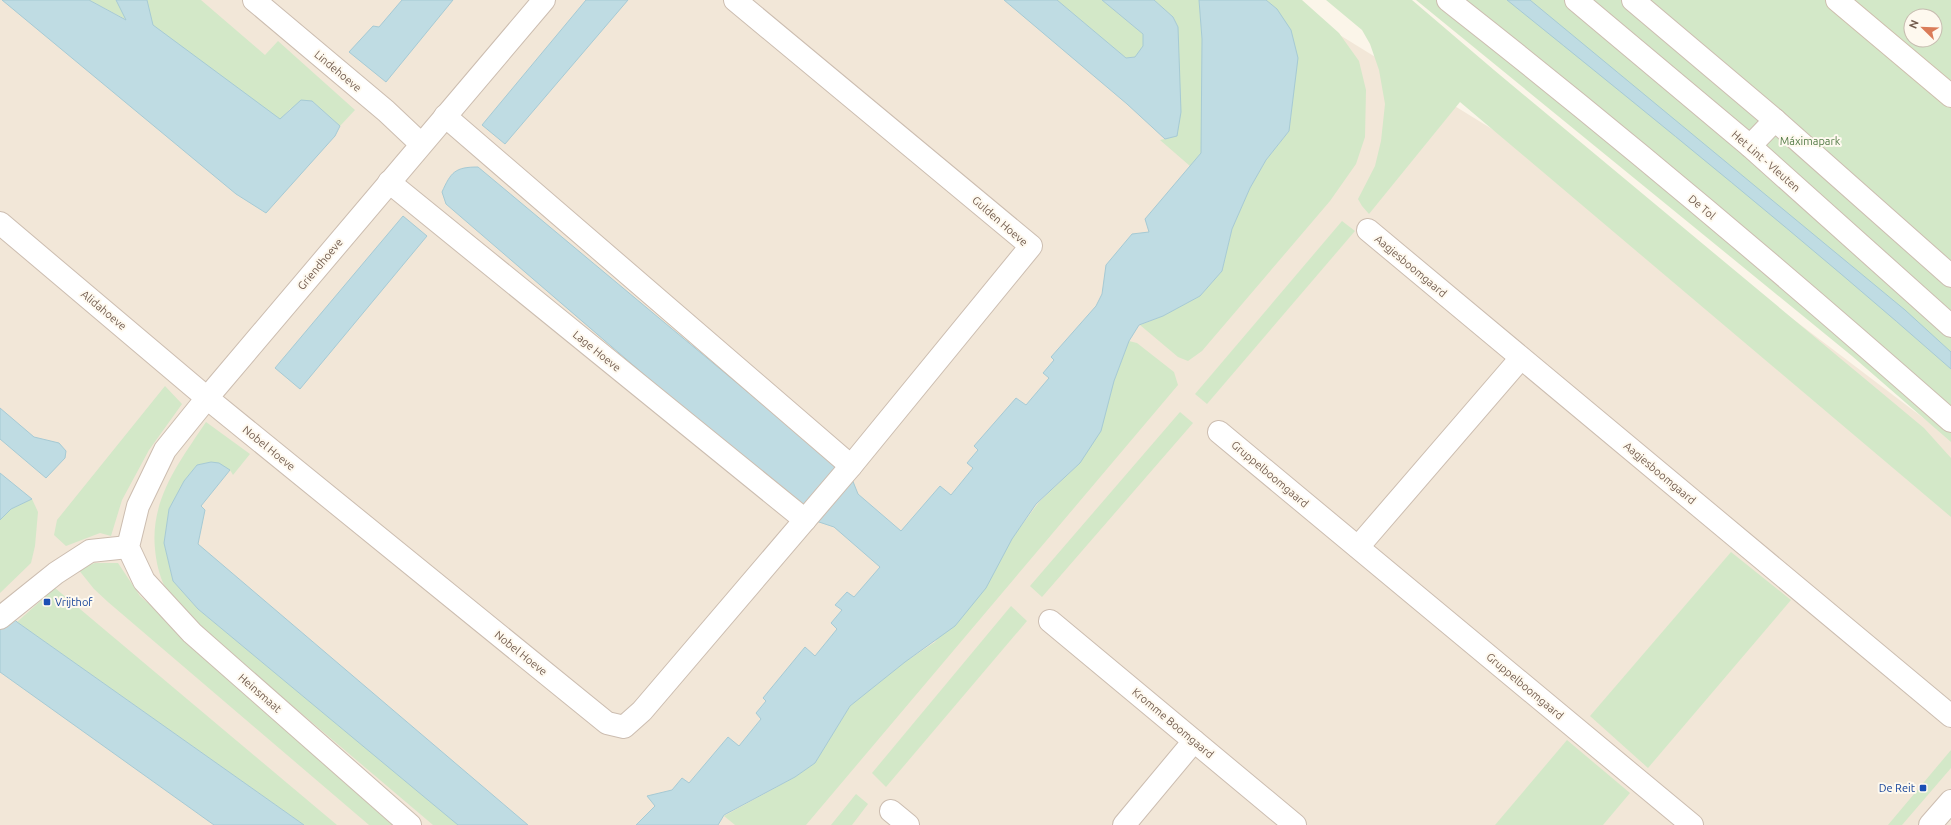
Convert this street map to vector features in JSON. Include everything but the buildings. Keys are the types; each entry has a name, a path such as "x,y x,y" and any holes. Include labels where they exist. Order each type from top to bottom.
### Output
{"street":[{"name":"Lindehoeve","path":"254,0 380,106 421,144"},
{"name":"Griendhoeve","path":"128,547 138,506 165,450 207,398 544,0"},
{"name":"Gulden Hoeve","path":"735,0 1031,246 806,518"},
{"name":"De Tol","path":"1448,0 1572,98 1880,358 1951,421"},
{"name":"Het Lint - Vleuten","path":"1576,0 1750,146 1951,326"},
{"path":"1633,0 1774,120 1951,276"},
{"path":"1837,0 1951,96"},
{"path":"446,116 849,467"},
{"path":"1750,146 1774,120"},
{"name":"Lage Hoeve","path":"389,182 806,518"},
{"name":"Alidahoeve","path":"0,223 207,398"},
{"name":"Aagjesboomgaard","path":"1368,230 1951,716"},
{"path":"1358,547 1521,358"},
{"name":"Nobel Hoeve","path":"207,398 607,723 624,727 642,711 806,518"},
{"name":"Gruppelboomgaard","path":"1219,432 1692,825"},
{"path":"6,613 56,573 90,551 128,547"},
{"name":"Heinsmaat","path":"128,547 144,581 192,633 410,825"},
{"name":"Kromme Boomgaard","path":"1050,621 1295,825"},
{"path":"1124,825 1194,741"},
{"path":"1930,825 1951,801"},
{"path":"891,811 908,825"}],"shaded area":[{"path":"0,0 1283,0 1764,297 1951,439 1951,825 0,825"}],"green space":[{"path":"89,0 116,0 127,20"},
{"path":"147,0 201,0 265,55 278,41 355,110 340,126 312,101 290,109 280,120 152,25"},
{"path":"1057,0 1102,0 1143,34 1143,46 1135,57 1126,58"},
{"path":"1154,0 1199,0 1202,39 1201,153 1190,166 1160,140 1177,136 1178,27 1173,17"},
{"path":"1266,0 1302,0 1339,33 1359,61 1366,90 1365,137 1356,164 1330,201 1202,351 1188,361 1178,357 1140,325 1163,316 1200,296 1222,271 1232,229 1250,188 1266,160 1289,131 1293,97 1277,9"},
{"path":"1326,0 1412,0 1924,428 1951,458 1951,517 1460,102 1369,214 1358,199 1375,166 1381,141 1385,104 1379,70 1370,44 1362,30"},
{"name":"Máximapark","path":"1416,0 1951,0 1951,442 1852,356"},
{"path":"1342,221 1355,231 1207,404 1195,394"},
{"path":"1129,341 1137,343 1174,372 1178,385 806,825 735,825 724,816 795,777 815,763 850,706 905,662 935,642 1039,502 1080,463"},
{"path":"165,386 182,404 149,450 122,500 111,536 100,533 66,546 54,535 57,520"},
{"path":"1180,412 1193,423 1042,597 1030,586"},
{"path":"206,422 250,454 233,475 230,470 211,462 197,465 184,481 169,509 164,543 173,581 198,609 459,825 433,825 196,624 165,587 159,573 155,554 157,514 169,481 186,451"},
{"path":"32,499 38,512 35,546 31,563 0,593 0,520 11,509"},
{"path":"1731,552 1791,600 1648,768 1590,716"},
{"path":"95,563 118,563 140,596 398,825 369,825 108,602 94,589 78,569"},
{"path":"55,588 337,825 304,825 17,622"},
{"path":"1011,606 1027,621 886,787 872,773"},
{"path":"1567,740 1630,793 1603,825 1495,825"},
{"path":"1951,750 1951,768 1902,825 1888,825"},
{"path":"856,794 868,804 852,825 831,825"}],"water":[{"path":"2,0 89,0 126,20 116,0 147,0 153,25 280,119 301,100 312,101 340,126 335,136 266,213 236,194"},
{"path":"402,0 453,0 386,82 349,52 373,26 379,27"},
{"path":"586,0 628,0 505,144 482,125"},
{"path":"1004,0 1057,0 1126,58 1135,57 1143,46 1143,34 1102,0 1154,0 1173,17 1178,27 1181,112 1177,136 1165,139 1127,104"},
{"path":"1199,0 1266,0 1277,9 1291,30 1298,58 1289,131 1266,160 1250,188 1232,229 1222,271 1200,296 1163,316 1139,325 1129,341 1114,381 1101,431 1080,463 1036,504 1012,539 986,588 955,626 905,662 850,706 815,763 795,777 724,815 718,825 636,825 655,806 647,796 672,790 682,778 689,783 728,737 739,746 761,719 756,713 766,701 763,698 805,647 815,656 837,629 831,623 842,610 835,605 847,592 854,597 880,567 834,527 813,520 446,204 442,192 451,175 464,168 478,167 852,479 858,494 901,531 940,486 951,495 973,468 967,463 978,450 974,446 1016,398 1026,405 1049,378 1043,373 1054,360 1051,357 1096,306 1102,294 1106,265 1132,234 1149,232 1145,219 1201,153 1202,39"},
{"path":"1507,0 1530,0 1905,310 1951,352 1951,369 1787,228"},
{"path":"403,216 427,236 300,389 275,368"},
{"path":"0,408 34,437 59,443 66,451 65,458 46,478 0,439"},
{"path":"211,462 219,463 230,470 201,506 205,510 198,544 528,825 458,825 198,609 173,581 164,543 169,509 184,481 197,465"},
{"path":"0,473 32,499 11,509 0,520"},
{"path":"0,605 17,622 304,825 214,825 0,672"}],"place":[{"name":"Vrijthof","path":"47,602"},
{"name":"De Reit","path":"1923,788"}]}
